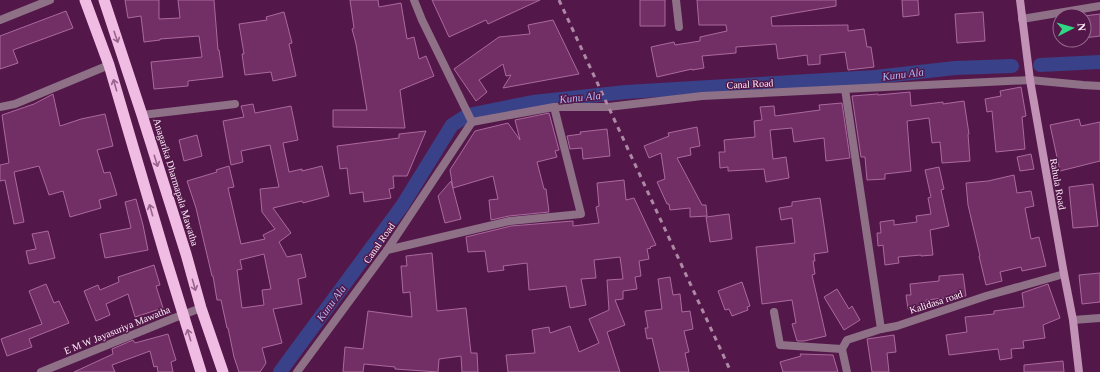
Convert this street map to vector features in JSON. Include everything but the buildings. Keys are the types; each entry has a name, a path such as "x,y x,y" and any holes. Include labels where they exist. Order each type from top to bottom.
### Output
{"highway":[{"path":"85,0 109,65 200,372"},
{"name":"Anagarika Dharmapala Mawatha","path":"104,0 142,115 222,372"}],"main road":[{"name":"Rahula Road","path":"1020,0 1030,80 1073,320 1079,372"}],"street":[{"path":"0,20 50,0"},
{"path":"414,0 422,20 472,122"},
{"path":"676,0 679,27"},
{"path":"1022,19 1100,6"},
{"path":"0,107 15,104 109,65"},
{"name":"Canal Road","path":"297,372 387,250 472,122 554,107 608,107 702,96 1030,80 1100,86"},
{"path":"845,90 881,329"},
{"path":"142,115 235,104"},
{"path":"387,250 510,221 582,214 554,107"},
{"name":"Kalidasa road","path":"842,349 847,340 881,329 898,326 986,296 1064,274"},
{"name":"E M W Jayasuriya Mawatha","path":"41,372 54,370 183,314 201,308"},
{"path":"774,312 780,345 842,349 847,372"},
{"path":"1073,320 1100,318"}],"waterway":[{"name":"Kunu Ala","path":"1040,65 1100,62"},
{"name":"Kunu Ala","path":"280,372 402,206 452,125 468,115 533,102 626,92 875,77 955,68 1012,66"}],"railway":[{"path":"559,0 731,372"}]}
